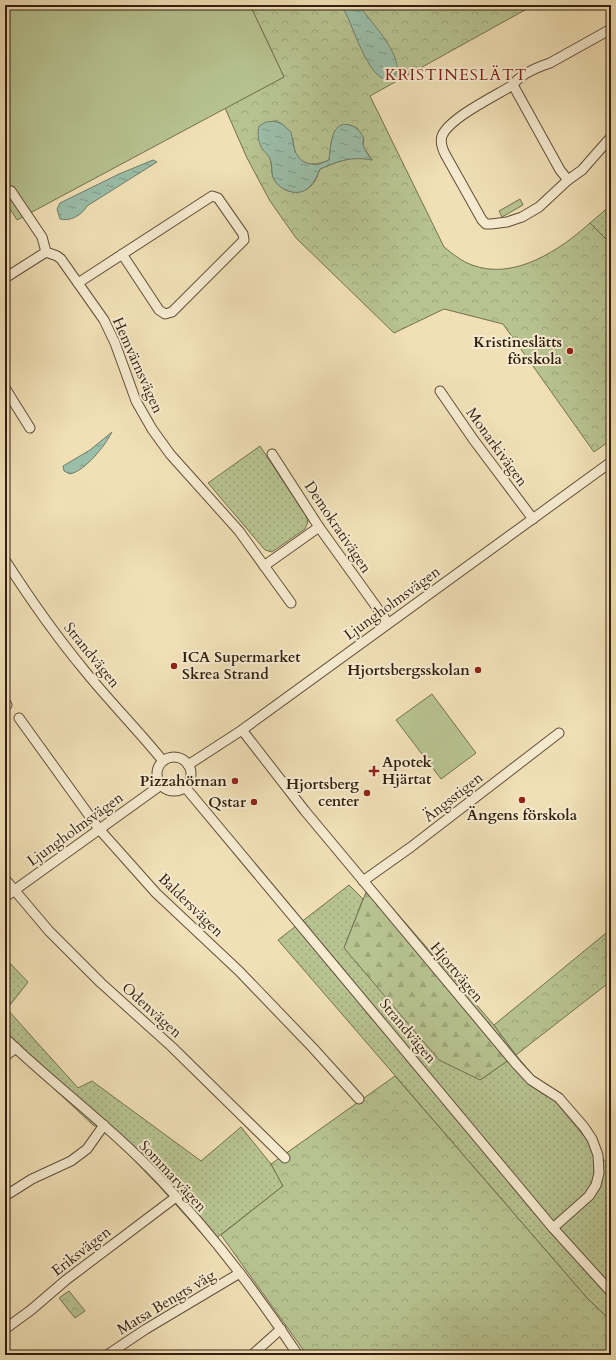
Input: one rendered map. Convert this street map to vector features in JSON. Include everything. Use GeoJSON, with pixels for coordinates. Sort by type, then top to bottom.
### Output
{"type":"FeatureCollection","features":[{"type":"Feature","properties":{"kind":"street"},"geometry":{"type":"LineString","coordinates":[[611,29],[516,80],[512,85],[457,119],[444,133],[441,140],[442,148],[445,154],[482,220],[486,224],[494,224],[507,222],[522,217],[545,202],[568,180],[582,170],[611,137]]}},
{"type":"Feature","properties":{"kind":"street"},"geometry":{"type":"LineString","coordinates":[[512,85],[560,170],[568,180]]}},
{"type":"Feature","properties":{"kind":"street"},"geometry":{"type":"LineString","coordinates":[[5,278],[46,252],[42,237],[11,191]]}},
{"type":"Feature","properties":{"kind":"street"},"geometry":{"type":"LineString","coordinates":[[78,283],[122,254],[212,196],[218,198],[243,234],[244,240],[172,312],[165,314],[159,310],[122,254]]}},
{"type":"Feature","properties":{"kind":"street","name":"Hemvärnsvägen"},"geometry":{"type":"LineString","coordinates":[[46,252],[58,256],[61,259],[104,320],[136,401],[152,429],[170,454],[239,531],[291,603]]}},
{"type":"Feature","properties":{"kind":"street"},"geometry":{"type":"LineString","coordinates":[[5,388],[30,428]]}},
{"type":"Feature","properties":{"kind":"street","name":"Monarkivägen"},"geometry":{"type":"LineString","coordinates":[[440,391],[473,439],[533,519]]}},
{"type":"Feature","properties":{"kind":"street","name":"Demokrativägen"},"geometry":{"type":"LineString","coordinates":[[272,454],[319,527],[388,623]]}},
{"type":"Feature","properties":{"kind":"street","name":"Ljungholmsvägen"},"geometry":{"type":"LineString","coordinates":[[188,765],[242,730],[611,462]]}},
{"type":"Feature","properties":{"kind":"street"},"geometry":{"type":"LineString","coordinates":[[264,566],[319,527]]}},
{"type":"Feature","properties":{"kind":"street","name":"Strandvägen"},"geometry":{"type":"LineString","coordinates":[[5,560],[67,649],[163,761]]}},
{"type":"Feature","properties":{"kind":"street","name":"Baldersvägen"},"geometry":{"type":"LineString","coordinates":[[19,718],[99,829],[156,893],[239,971],[313,1048],[359,1099]]}},
{"type":"Feature","properties":{"kind":"street","name":"Hjortvägen"},"geometry":{"type":"LineString","coordinates":[[242,730],[305,811],[517,1065],[531,1080],[558,1098],[584,1127],[592,1139],[598,1155],[599,1173],[596,1185],[589,1196],[553,1228]]}},
{"type":"Feature","properties":{"kind":"street","name":"Ängsstigen"},"geometry":{"type":"LineString","coordinates":[[364,881],[559,733]]}},
{"type":"Feature","properties":{"kind":"street"},"geometry":{"type":"LineString","coordinates":[[177,758],[188,765],[191,774],[185,787],[177,791],[173,791],[168,790],[159,782],[157,773],[158,768],[163,761],[177,758]]}},
{"type":"Feature","properties":{"kind":"street","name":"Ljungholmsvägen"},"geometry":{"type":"LineString","coordinates":[[5,896],[161,785]]}},
{"type":"Feature","properties":{"kind":"street","name":"Strandvägen"},"geometry":{"type":"LineString","coordinates":[[185,787],[553,1228],[611,1292]]}},
{"type":"Feature","properties":{"kind":"street","name":"Odenvägen"},"geometry":{"type":"LineString","coordinates":[[5,879],[50,931],[101,983],[172,1047],[286,1158]]}},
{"type":"Feature","properties":{"kind":"street","name":"Sommarvägen"},"geometry":{"type":"LineString","coordinates":[[5,1038],[104,1125],[143,1162],[176,1197],[240,1273],[298,1355]]}},
{"type":"Feature","properties":{"kind":"street"},"geometry":{"type":"LineString","coordinates":[[5,1056],[16,1048]]}},
{"type":"Feature","properties":{"kind":"street"},"geometry":{"type":"LineString","coordinates":[[5,1196],[32,1179],[71,1161],[87,1149],[104,1125]]}},
{"type":"Feature","properties":{"kind":"street","name":"Eriksvägen"},"geometry":{"type":"LineString","coordinates":[[5,1329],[31,1310],[66,1280],[176,1197]]}},
{"type":"Feature","properties":{"kind":"street","name":"Matsa Bengts väg"},"geometry":{"type":"LineString","coordinates":[[107,1355],[146,1329],[240,1273]]}},
{"type":"Feature","properties":{"kind":"street"},"geometry":{"type":"LineString","coordinates":[[252,1355],[281,1329]]}},
{"type":"Feature","properties":{"kind":"green space"},"geometry":{"type":"Polygon","coordinates":[[[5,5],[250,5],[284,77],[17,220],[5,201],[5,5]]]}},
{"type":"Feature","properties":{"kind":"green space"},"geometry":{"type":"Polygon","coordinates":[[[250,5],[534,5],[370,96],[444,247],[461,259],[472,265],[488,269],[504,269],[520,266],[551,252],[590,223],[611,244],[611,440],[594,452],[503,324],[444,309],[394,333],[296,238],[270,201],[247,158],[225,108],[284,77],[250,5]],[[343,125],[333,135],[329,160],[321,163],[309,164],[299,159],[296,154],[293,139],[270,158],[274,179],[288,191],[300,192],[311,186],[316,180],[320,169],[354,158],[372,160],[363,146],[364,139],[357,128],[349,125],[343,125]]]}},
{"type":"Feature","properties":{"kind":"green space"},"geometry":{"type":"Polygon","coordinates":[[[520,199],[523,205],[502,217],[499,211],[520,199]]]}},
{"type":"Feature","properties":{"kind":"green space"},"geometry":{"type":"Polygon","coordinates":[[[611,205],[611,244],[590,223],[611,205]]]}},
{"type":"Feature","properties":{"kind":"green space"},"geometry":{"type":"Polygon","coordinates":[[[260,446],[306,516],[308,522],[305,529],[272,552],[265,550],[208,483],[260,446]]]}},
{"type":"Feature","properties":{"kind":"green space"},"geometry":{"type":"Polygon","coordinates":[[[432,694],[476,753],[441,779],[396,720],[432,694]]]}},
{"type":"Feature","properties":{"kind":"green space"},"geometry":{"type":"Polygon","coordinates":[[[370,882],[494,1025],[516,1055],[480,1080],[439,1060],[344,948],[370,882]]]}},
{"type":"Feature","properties":{"kind":"green space"},"geometry":{"type":"Polygon","coordinates":[[[349,885],[363,899],[344,948],[480,1080],[516,1055],[611,1168],[611,1321],[587,1298],[278,940],[349,885]]]}},
{"type":"Feature","properties":{"kind":"green space"},"geometry":{"type":"Polygon","coordinates":[[[611,929],[611,981],[516,1055],[494,1025],[611,929]]]}},
{"type":"Feature","properties":{"kind":"green space"},"geometry":{"type":"Polygon","coordinates":[[[5,958],[28,982],[7,1009],[78,1088],[92,1081],[201,1161],[241,1127],[271,1164],[283,1186],[210,1243],[160,1187],[105,1130],[93,1125],[5,1043],[5,958]]]}},
{"type":"Feature","properties":{"kind":"green space"},"geometry":{"type":"Polygon","coordinates":[[[395,1076],[587,1298],[611,1321],[611,1355],[307,1355],[221,1235],[283,1186],[271,1164],[395,1076]]]}},
{"type":"Feature","properties":{"kind":"green space"},"geometry":{"type":"Polygon","coordinates":[[[69,1291],[85,1311],[75,1318],[59,1298],[69,1291]]]}},
{"type":"Feature","properties":{"kind":"water"},"geometry":{"type":"Polygon","coordinates":[[[341,5],[359,5],[387,42],[397,63],[396,73],[391,80],[382,78],[375,72],[368,62],[341,5]]]}},
{"type":"Feature","properties":{"kind":"water"},"geometry":{"type":"Polygon","coordinates":[[[277,121],[291,132],[295,152],[301,160],[306,163],[318,165],[329,160],[331,142],[335,130],[343,125],[350,125],[360,132],[363,137],[364,148],[372,160],[352,159],[333,164],[320,169],[311,185],[303,191],[293,192],[286,190],[278,185],[274,179],[272,175],[271,161],[269,156],[261,147],[258,138],[259,126],[266,122],[277,121]]]}},
{"type":"Feature","properties":{"kind":"water"},"geometry":{"type":"Polygon","coordinates":[[[153,160],[157,162],[87,206],[79,215],[68,220],[60,219],[57,209],[60,203],[119,174],[153,160]]]}},
{"type":"Feature","properties":{"kind":"water"},"geometry":{"type":"Polygon","coordinates":[[[112,432],[100,451],[82,468],[70,474],[64,471],[63,466],[90,450],[112,432]]]}},
{"type":"Feature","properties":{"kind":"place","name":"Kristineslätts förskola"},"geometry":{"type":"Point","coordinates":[570,351]}},
{"type":"Feature","properties":{"kind":"place","name":"ICA Supermarket Skrea Strand"},"geometry":{"type":"Point","coordinates":[174,666]}},
{"type":"Feature","properties":{"kind":"place","name":"Hjortsbergsskolan"},"geometry":{"type":"Point","coordinates":[478,670]}},
{"type":"Feature","properties":{"kind":"place","name":"Apotek Hjärtat"},"geometry":{"type":"Point","coordinates":[374,771]}},
{"type":"Feature","properties":{"kind":"place","name":"Pizzahörnan"},"geometry":{"type":"Point","coordinates":[235,781]}},
{"type":"Feature","properties":{"kind":"place","name":"Hjortsberg center"},"geometry":{"type":"Point","coordinates":[367,793]}},
{"type":"Feature","properties":{"kind":"place","name":"Ängens förskola"},"geometry":{"type":"Point","coordinates":[522,800]}},
{"type":"Feature","properties":{"kind":"place","name":"Qstar"},"geometry":{"type":"Point","coordinates":[254,802]}},
{"type":"Feature","properties":{"kind":"district","name":"KRISTINESLÄTT"},"geometry":{"type":"Point","coordinates":[456,75]}}]}
